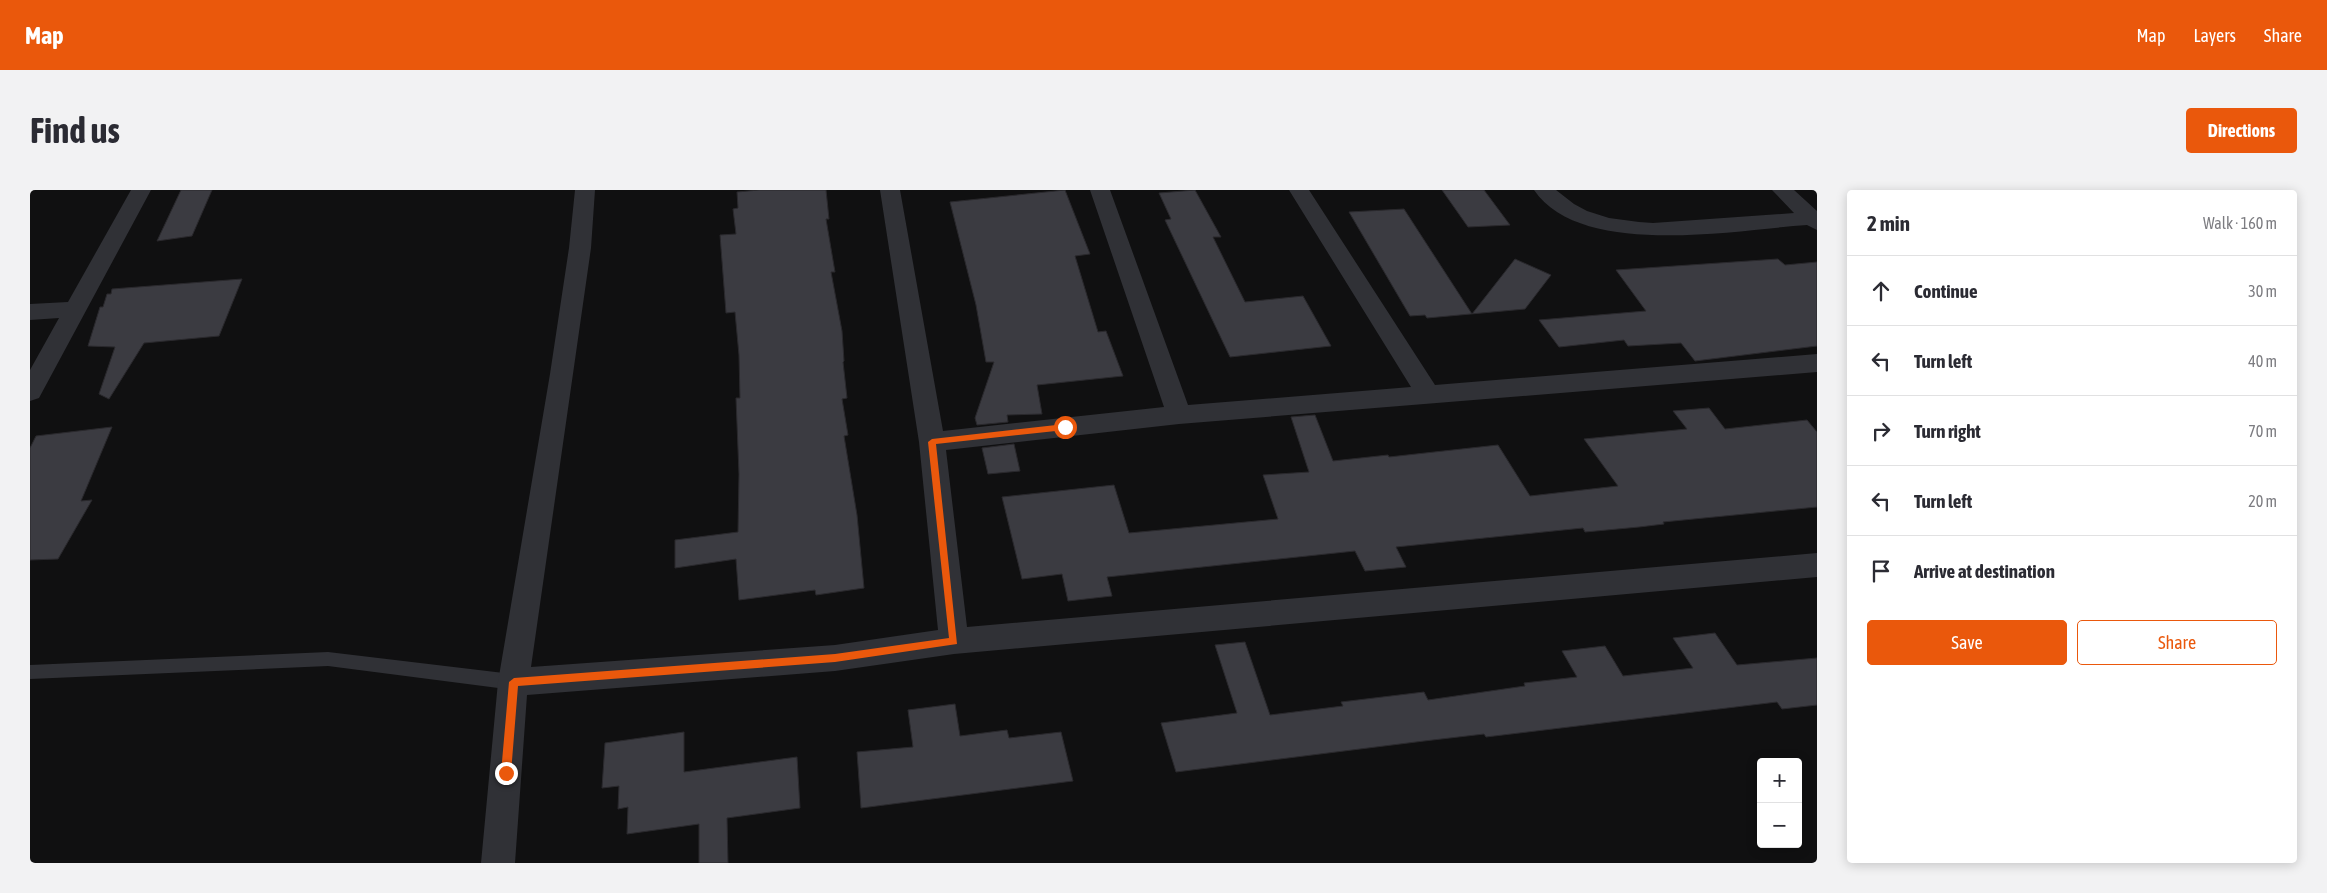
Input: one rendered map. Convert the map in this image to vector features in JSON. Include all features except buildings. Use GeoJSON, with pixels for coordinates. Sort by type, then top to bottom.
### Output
{"type":"FeatureCollection","features":[{"type":"Feature","properties":{"kind":"street"},"geometry":{"type":"LineString","coordinates":[[30,392],[141,190]]}},
{"type":"Feature","properties":{"kind":"street"},"geometry":{"type":"LineString","coordinates":[[498,863],[514,682],[562,374],[580,248],[585,190]]}},
{"type":"Feature","properties":{"kind":"street"},"geometry":{"type":"LineString","coordinates":[[890,190],[932,442],[954,641]]}},
{"type":"Feature","properties":{"kind":"street"},"geometry":{"type":"LineString","coordinates":[[1100,190],[1179,415]]}},
{"type":"Feature","properties":{"kind":"street"},"geometry":{"type":"LineString","coordinates":[[1299,190],[1428,394]]}},
{"type":"Feature","properties":{"kind":"street"},"geometry":{"type":"LineString","coordinates":[[1544,190],[1551,198],[1579,215],[1604,223],[1635,229],[1653,230],[1814,220]]}},
{"type":"Feature","properties":{"kind":"street"},"geometry":{"type":"LineString","coordinates":[[1782,190],[1814,220]]}},
{"type":"Feature","properties":{"kind":"street"},"geometry":{"type":"LineString","coordinates":[[30,312],[75,309]]}},
{"type":"Feature","properties":{"kind":"street"},"geometry":{"type":"LineString","coordinates":[[932,442],[1179,415],[1817,363]]}},
{"type":"Feature","properties":{"kind":"street"},"geometry":{"type":"LineString","coordinates":[[514,682],[835,658],[954,641],[1817,565]]}},
{"type":"Feature","properties":{"kind":"lane"},"geometry":{"type":"LineString","coordinates":[[30,672],[328,659],[514,682]]}},
{"type":"Feature","properties":{"kind":"route"},"geometry":{"type":"LineString","coordinates":[[506,773],[514,682],[835,658],[954,641],[932,442],[1065,427]]}}]}
